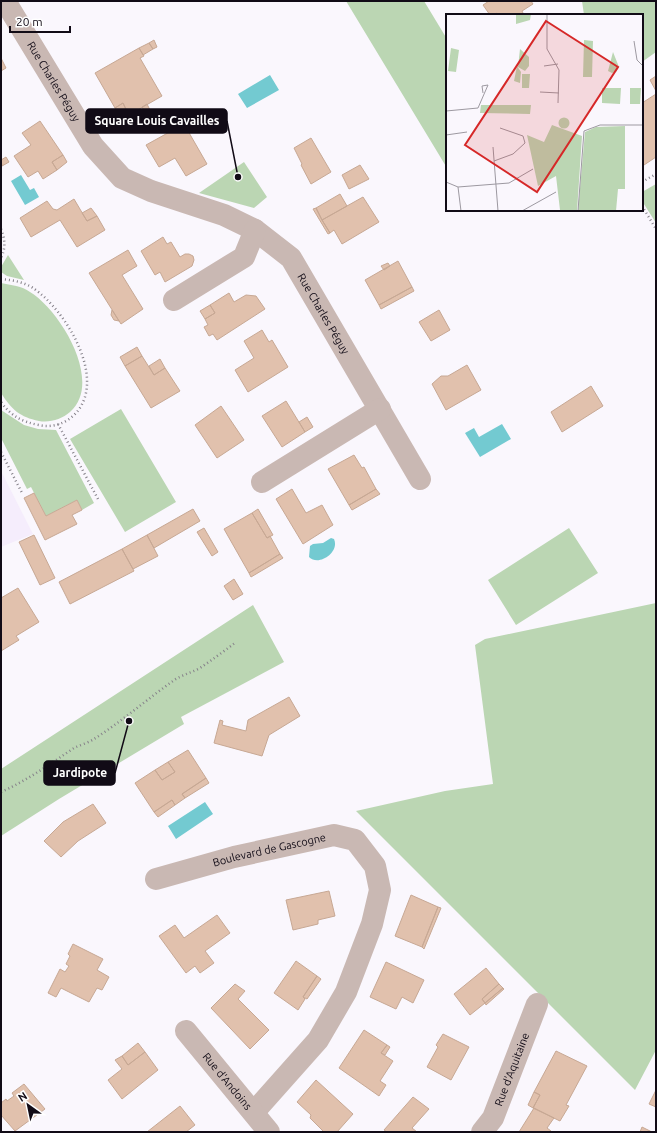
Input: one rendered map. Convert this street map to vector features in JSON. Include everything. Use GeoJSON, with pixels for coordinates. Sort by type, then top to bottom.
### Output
{"type":"FeatureCollection","features":[{"type":"Feature","properties":{"kind":"street","name":"Rue Charles Péguy"},"geometry":{"type":"LineString","coordinates":[[5,1],[93,146],[122,178],[152,191],[224,215],[255,230],[291,258],[420,479]]}},
{"type":"Feature","properties":{"kind":"street"},"geometry":{"type":"LineString","coordinates":[[174,300],[244,257],[255,230]]}},
{"type":"Feature","properties":{"kind":"street"},"geometry":{"type":"LineString","coordinates":[[262,482],[380,409]]}},
{"type":"Feature","properties":{"kind":"street","name":"Boulevard de Gascogne"},"geometry":{"type":"LineString","coordinates":[[156,879],[234,857],[334,835],[355,840],[375,866],[380,890],[372,924],[346,992],[318,1040],[254,1112]]}},
{"type":"Feature","properties":{"kind":"street","name":"Rue d'Aquitaine"},"geometry":{"type":"LineString","coordinates":[[482,1132],[493,1118],[537,1004]]}},
{"type":"Feature","properties":{"kind":"street","name":"Rue d'Andoins"},"geometry":{"type":"LineString","coordinates":[[186,1031],[269,1132]]}},
{"type":"Feature","properties":{"kind":"path"},"geometry":{"type":"LineString","coordinates":[[643,181],[656,174]]}},
{"type":"Feature","properties":{"kind":"path"},"geometry":{"type":"LineString","coordinates":[[643,208],[656,229]]}},
{"type":"Feature","properties":{"kind":"path"},"geometry":{"type":"LineString","coordinates":[[1,229],[6,243],[1,258]]}},
{"type":"Feature","properties":{"kind":"path"},"geometry":{"type":"LineString","coordinates":[[1,278],[16,281],[32,287],[46,298],[58,311],[77,342],[87,374],[87,387],[84,400],[78,411],[67,421],[54,426],[41,426],[19,419],[12,415],[1,402]]}},
{"type":"Feature","properties":{"kind":"path"},"geometry":{"type":"LineString","coordinates":[[58,424],[98,501]]}},
{"type":"Feature","properties":{"kind":"path"},"geometry":{"type":"LineString","coordinates":[[1,452],[22,493]]}},
{"type":"Feature","properties":{"kind":"path"},"geometry":{"type":"LineString","coordinates":[[1,792],[18,785],[75,748],[92,741],[175,680],[200,668],[235,643]]}},
{"type":"Feature","properties":{"kind":"shaded area"},"geometry":{"type":"Polygon","coordinates":[[[1,471],[33,534],[1,547],[1,471]]]}},
{"type":"Feature","properties":{"kind":"green space"},"geometry":{"type":"Polygon","coordinates":[[[346,1],[424,1],[446,37],[446,166],[346,1]]]}},
{"type":"Feature","properties":{"kind":"green space"},"geometry":{"type":"Polygon","coordinates":[[[582,1],[656,1],[656,52],[643,61],[643,14],[584,14],[582,1]]]}},
{"type":"Feature","properties":{"kind":"green space"},"geometry":{"type":"Polygon","coordinates":[[[244,162],[267,197],[254,208],[199,193],[244,162]]]}},
{"type":"Feature","properties":{"kind":"green space"},"geometry":{"type":"Polygon","coordinates":[[[656,184],[656,223],[643,203],[643,191],[656,184]]]}},
{"type":"Feature","properties":{"kind":"green space"},"geometry":{"type":"Polygon","coordinates":[[[8,255],[24,280],[7,276],[1,272],[1,267],[8,255]]]}},
{"type":"Feature","properties":{"kind":"green space"},"geometry":{"type":"Polygon","coordinates":[[[1,283],[24,288],[42,301],[54,314],[65,330],[74,348],[80,366],[82,383],[79,399],[70,412],[60,418],[52,421],[39,421],[22,415],[9,404],[1,393],[1,283]]]}},
{"type":"Feature","properties":{"kind":"green space"},"geometry":{"type":"Polygon","coordinates":[[[121,409],[176,502],[125,532],[70,439],[121,409]]]}},
{"type":"Feature","properties":{"kind":"green space"},"geometry":{"type":"Polygon","coordinates":[[[1,410],[24,425],[38,429],[56,430],[94,503],[82,510],[77,500],[46,516],[31,487],[27,489],[1,438],[1,410]]]}},
{"type":"Feature","properties":{"kind":"green space"},"geometry":{"type":"Polygon","coordinates":[[[569,528],[598,573],[516,625],[488,580],[569,528]]]}},
{"type":"Feature","properties":{"kind":"green space"},"geometry":{"type":"Polygon","coordinates":[[[656,603],[656,1050],[635,1090],[356,811],[445,791],[493,784],[475,645],[485,639],[656,603]]]}},
{"type":"Feature","properties":{"kind":"green space"},"geometry":{"type":"Polygon","coordinates":[[[253,605],[284,662],[181,717],[184,724],[59,799],[1,836],[1,769],[253,605]]]}},
{"type":"Feature","properties":{"kind":"water"},"geometry":{"type":"Polygon","coordinates":[[[270,75],[279,90],[247,108],[238,94],[270,75]]]}},
{"type":"Feature","properties":{"kind":"water"},"geometry":{"type":"Polygon","coordinates":[[[21,175],[30,190],[34,188],[39,197],[25,205],[11,181],[21,175]]]}},
{"type":"Feature","properties":{"kind":"water"},"geometry":{"type":"Polygon","coordinates":[[[502,424],[511,439],[480,457],[465,433],[474,428],[479,437],[502,424]]]}},
{"type":"Feature","properties":{"kind":"water"},"geometry":{"type":"Polygon","coordinates":[[[331,538],[334,539],[335,544],[334,549],[328,557],[313,560],[309,557],[310,546],[313,544],[323,543],[331,538]]]}},
{"type":"Feature","properties":{"kind":"water"},"geometry":{"type":"Polygon","coordinates":[[[205,802],[213,814],[176,839],[168,826],[205,802]]]}},
{"type":"Feature","properties":{"kind":"building"},"geometry":{"type":"Polygon","coordinates":[[[489,1],[531,1],[533,4],[522,11],[524,14],[489,14],[483,5],[489,1]]]}},
{"type":"Feature","properties":{"kind":"building"},"geometry":{"type":"Polygon","coordinates":[[[154,40],[157,47],[153,49],[149,43],[154,40]]]}},
{"type":"Feature","properties":{"kind":"building"},"geometry":{"type":"Polygon","coordinates":[[[149,43],[153,49],[143,55],[139,48],[149,43]]]}},
{"type":"Feature","properties":{"kind":"building"},"geometry":{"type":"Polygon","coordinates":[[[139,48],[144,56],[140,58],[162,96],[129,115],[123,103],[115,108],[95,73],[139,48]]]}},
{"type":"Feature","properties":{"kind":"building"},"geometry":{"type":"Polygon","coordinates":[[[1,58],[6,68],[1,71],[1,58]]]}},
{"type":"Feature","properties":{"kind":"building"},"geometry":{"type":"Polygon","coordinates":[[[656,76],[656,91],[650,80],[656,76]]]}},
{"type":"Feature","properties":{"kind":"building"},"geometry":{"type":"Polygon","coordinates":[[[656,94],[656,157],[644,165],[643,164],[643,102],[656,94]]]}},
{"type":"Feature","properties":{"kind":"building"},"geometry":{"type":"Polygon","coordinates":[[[123,103],[127,112],[120,117],[115,108],[123,103]]]}},
{"type":"Feature","properties":{"kind":"building"},"geometry":{"type":"Polygon","coordinates":[[[147,104],[153,116],[149,119],[142,107],[147,104]]]}},
{"type":"Feature","properties":{"kind":"building"},"geometry":{"type":"Polygon","coordinates":[[[40,121],[63,155],[52,162],[57,170],[43,179],[38,171],[28,177],[14,156],[31,145],[22,133],[40,121]]]}},
{"type":"Feature","properties":{"kind":"building"},"geometry":{"type":"Polygon","coordinates":[[[184,124],[207,164],[186,176],[175,158],[159,167],[146,145],[184,124]]]}},
{"type":"Feature","properties":{"kind":"building"},"geometry":{"type":"Polygon","coordinates":[[[311,138],[331,172],[311,184],[294,148],[311,138]]]}},
{"type":"Feature","properties":{"kind":"building"},"geometry":{"type":"Polygon","coordinates":[[[63,155],[67,162],[57,170],[52,162],[63,155]]]}},
{"type":"Feature","properties":{"kind":"building"},"geometry":{"type":"Polygon","coordinates":[[[6,157],[9,162],[2,166],[1,160],[6,157]]]}},
{"type":"Feature","properties":{"kind":"building"},"geometry":{"type":"Polygon","coordinates":[[[360,165],[369,179],[349,189],[342,175],[360,165]]]}},
{"type":"Feature","properties":{"kind":"building"},"geometry":{"type":"Polygon","coordinates":[[[340,194],[347,206],[322,220],[316,208],[340,194]]]}},
{"type":"Feature","properties":{"kind":"building"},"geometry":{"type":"Polygon","coordinates":[[[363,197],[379,222],[342,244],[334,230],[330,233],[322,220],[363,197]]]}},
{"type":"Feature","properties":{"kind":"building"},"geometry":{"type":"Polygon","coordinates":[[[74,199],[87,221],[97,216],[105,230],[77,247],[60,220],[31,237],[20,218],[47,201],[53,209],[57,210],[74,199]]]}},
{"type":"Feature","properties":{"kind":"building"},"geometry":{"type":"Polygon","coordinates":[[[91,208],[97,216],[87,221],[82,213],[91,208]]]}},
{"type":"Feature","properties":{"kind":"building"},"geometry":{"type":"Polygon","coordinates":[[[316,208],[330,233],[328,234],[313,209],[316,208]]]}},
{"type":"Feature","properties":{"kind":"building"},"geometry":{"type":"Polygon","coordinates":[[[163,237],[167,244],[171,242],[180,257],[185,254],[189,254],[193,256],[194,260],[192,266],[165,282],[160,272],[155,275],[141,251],[163,237]]]}},
{"type":"Feature","properties":{"kind":"building"},"geometry":{"type":"Polygon","coordinates":[[[128,250],[137,266],[122,275],[143,309],[121,324],[89,273],[128,250]]]}},
{"type":"Feature","properties":{"kind":"building"},"geometry":{"type":"Polygon","coordinates":[[[398,261],[412,287],[379,305],[365,280],[398,261]]]}},
{"type":"Feature","properties":{"kind":"building"},"geometry":{"type":"Polygon","coordinates":[[[388,263],[390,266],[384,270],[381,266],[388,263]]]}},
{"type":"Feature","properties":{"kind":"building"},"geometry":{"type":"Polygon","coordinates":[[[412,287],[414,291],[381,309],[379,305],[412,287]]]}},
{"type":"Feature","properties":{"kind":"building"},"geometry":{"type":"Polygon","coordinates":[[[229,293],[234,302],[246,295],[256,296],[265,309],[217,340],[213,334],[209,336],[204,327],[208,325],[205,319],[215,313],[210,305],[229,293]]]}},
{"type":"Feature","properties":{"kind":"building"},"geometry":{"type":"Polygon","coordinates":[[[210,305],[215,313],[205,319],[200,311],[210,305]]]}},
{"type":"Feature","properties":{"kind":"building"},"geometry":{"type":"Polygon","coordinates":[[[112,310],[119,321],[114,320],[111,315],[112,310]]]}},
{"type":"Feature","properties":{"kind":"building"},"geometry":{"type":"Polygon","coordinates":[[[439,310],[450,330],[431,341],[419,322],[439,310]]]}},
{"type":"Feature","properties":{"kind":"building"},"geometry":{"type":"Polygon","coordinates":[[[262,330],[269,342],[272,340],[288,367],[248,392],[235,370],[254,358],[244,341],[262,330]]]}},
{"type":"Feature","properties":{"kind":"building"},"geometry":{"type":"Polygon","coordinates":[[[137,347],[142,356],[125,366],[120,357],[137,347]]]}},
{"type":"Feature","properties":{"kind":"building"},"geometry":{"type":"Polygon","coordinates":[[[142,356],[154,375],[165,368],[180,391],[151,408],[125,366],[142,356]]]}},
{"type":"Feature","properties":{"kind":"building"},"geometry":{"type":"Polygon","coordinates":[[[160,359],[165,368],[154,375],[149,366],[160,359]]]}},
{"type":"Feature","properties":{"kind":"building"},"geometry":{"type":"Polygon","coordinates":[[[467,365],[481,390],[446,410],[432,384],[441,376],[448,376],[467,365]]]}},
{"type":"Feature","properties":{"kind":"building"},"geometry":{"type":"Polygon","coordinates":[[[591,386],[603,406],[562,432],[551,412],[591,386]]]}},
{"type":"Feature","properties":{"kind":"building"},"geometry":{"type":"Polygon","coordinates":[[[286,401],[305,432],[282,447],[262,416],[286,401]]]}},
{"type":"Feature","properties":{"kind":"building"},"geometry":{"type":"Polygon","coordinates":[[[221,406],[244,440],[217,458],[195,425],[221,406]]]}},
{"type":"Feature","properties":{"kind":"building"},"geometry":{"type":"Polygon","coordinates":[[[307,417],[313,427],[305,432],[299,422],[307,417]]]}},
{"type":"Feature","properties":{"kind":"building"},"geometry":{"type":"Polygon","coordinates":[[[354,455],[362,468],[364,467],[376,489],[349,505],[328,469],[354,455]]]}},
{"type":"Feature","properties":{"kind":"building"},"geometry":{"type":"Polygon","coordinates":[[[292,489],[306,513],[322,505],[333,525],[303,544],[276,499],[292,489]]]}},
{"type":"Feature","properties":{"kind":"building"},"geometry":{"type":"Polygon","coordinates":[[[376,489],[380,494],[352,510],[349,505],[376,489]]]}},
{"type":"Feature","properties":{"kind":"building"},"geometry":{"type":"Polygon","coordinates":[[[34,493],[46,516],[77,500],[82,510],[72,515],[77,524],[45,540],[24,498],[34,493]]]}},
{"type":"Feature","properties":{"kind":"building"},"geometry":{"type":"Polygon","coordinates":[[[193,509],[200,521],[154,548],[147,535],[193,509]]]}},
{"type":"Feature","properties":{"kind":"building"},"geometry":{"type":"Polygon","coordinates":[[[258,509],[273,535],[267,538],[252,513],[258,509]]]}},
{"type":"Feature","properties":{"kind":"building"},"geometry":{"type":"Polygon","coordinates":[[[252,513],[267,538],[270,536],[280,554],[249,573],[224,529],[252,513]]]}},
{"type":"Feature","properties":{"kind":"building"},"geometry":{"type":"Polygon","coordinates":[[[204,528],[218,552],[212,556],[197,532],[204,528]]]}},
{"type":"Feature","properties":{"kind":"building"},"geometry":{"type":"Polygon","coordinates":[[[34,535],[55,578],[40,585],[19,542],[34,535]]]}},
{"type":"Feature","properties":{"kind":"building"},"geometry":{"type":"Polygon","coordinates":[[[147,535],[158,556],[133,569],[122,549],[147,535]]]}},
{"type":"Feature","properties":{"kind":"building"},"geometry":{"type":"Polygon","coordinates":[[[122,549],[134,571],[70,604],[59,582],[122,549]]]}},
{"type":"Feature","properties":{"kind":"building"},"geometry":{"type":"Polygon","coordinates":[[[280,554],[283,558],[251,577],[249,573],[280,554]]]}},
{"type":"Feature","properties":{"kind":"building"},"geometry":{"type":"Polygon","coordinates":[[[234,579],[243,594],[233,600],[224,586],[234,579]]]}},
{"type":"Feature","properties":{"kind":"building"},"geometry":{"type":"Polygon","coordinates":[[[18,588],[39,622],[16,636],[19,640],[1,651],[1,598],[18,588]]]}},
{"type":"Feature","properties":{"kind":"building"},"geometry":{"type":"Polygon","coordinates":[[[289,697],[300,716],[269,735],[262,756],[214,743],[220,720],[223,721],[222,725],[246,731],[248,720],[289,697]]]}},
{"type":"Feature","properties":{"kind":"building"},"geometry":{"type":"Polygon","coordinates":[[[188,750],[206,778],[182,794],[185,798],[175,805],[172,800],[154,812],[135,783],[155,770],[162,780],[175,772],[168,762],[188,750]]]}},
{"type":"Feature","properties":{"kind":"building"},"geometry":{"type":"Polygon","coordinates":[[[168,762],[175,772],[162,780],[155,770],[168,762]]]}},
{"type":"Feature","properties":{"kind":"building"},"geometry":{"type":"Polygon","coordinates":[[[206,778],[209,783],[185,798],[182,794],[206,778]]]}},
{"type":"Feature","properties":{"kind":"building"},"geometry":{"type":"Polygon","coordinates":[[[172,800],[175,805],[158,817],[154,812],[172,800]]]}},
{"type":"Feature","properties":{"kind":"building"},"geometry":{"type":"Polygon","coordinates":[[[93,804],[106,823],[78,841],[61,857],[44,841],[63,822],[93,804]]]}},
{"type":"Feature","properties":{"kind":"building"},"geometry":{"type":"Polygon","coordinates":[[[329,891],[335,916],[318,920],[318,924],[293,930],[286,900],[329,891]]]}},
{"type":"Feature","properties":{"kind":"building"},"geometry":{"type":"Polygon","coordinates":[[[411,895],[438,907],[422,947],[395,936],[411,895]]]}},
{"type":"Feature","properties":{"kind":"building"},"geometry":{"type":"Polygon","coordinates":[[[438,907],[441,908],[424,949],[422,947],[438,907]]]}},
{"type":"Feature","properties":{"kind":"building"},"geometry":{"type":"Polygon","coordinates":[[[217,915],[230,933],[205,951],[214,963],[200,973],[195,966],[186,973],[159,936],[175,925],[184,938],[217,915]]]}},
{"type":"Feature","properties":{"kind":"building"},"geometry":{"type":"Polygon","coordinates":[[[73,944],[103,959],[97,970],[109,977],[102,990],[97,988],[89,1002],[61,988],[56,997],[48,993],[60,969],[65,972],[69,966],[66,964],[70,956],[68,954],[73,944]]]}},
{"type":"Feature","properties":{"kind":"building"},"geometry":{"type":"Polygon","coordinates":[[[296,961],[317,976],[303,997],[305,999],[298,1010],[274,993],[296,961]]]}},
{"type":"Feature","properties":{"kind":"building"},"geometry":{"type":"Polygon","coordinates":[[[386,962],[424,980],[413,1003],[402,997],[396,1009],[370,997],[386,962]]]}},
{"type":"Feature","properties":{"kind":"building"},"geometry":{"type":"Polygon","coordinates":[[[486,968],[499,984],[482,999],[485,1003],[470,1015],[454,994],[486,968]]]}},
{"type":"Feature","properties":{"kind":"building"},"geometry":{"type":"Polygon","coordinates":[[[317,976],[321,979],[307,999],[303,997],[317,976]]]}},
{"type":"Feature","properties":{"kind":"building"},"geometry":{"type":"Polygon","coordinates":[[[235,984],[245,991],[238,999],[269,1030],[250,1049],[211,1008],[235,984]]]}},
{"type":"Feature","properties":{"kind":"building"},"geometry":{"type":"Polygon","coordinates":[[[499,984],[503,988],[485,1003],[482,999],[499,984]]]}},
{"type":"Feature","properties":{"kind":"building"},"geometry":{"type":"Polygon","coordinates":[[[503,988],[504,989],[486,1005],[485,1003],[503,988]]]}},
{"type":"Feature","properties":{"kind":"building"},"geometry":{"type":"Polygon","coordinates":[[[364,1030],[387,1045],[381,1053],[393,1061],[380,1081],[386,1085],[379,1096],[339,1068],[364,1030]]]}},
{"type":"Feature","properties":{"kind":"building"},"geometry":{"type":"Polygon","coordinates":[[[443,1034],[469,1047],[451,1080],[427,1067],[438,1047],[436,1045],[443,1034]]]}},
{"type":"Feature","properties":{"kind":"building"},"geometry":{"type":"Polygon","coordinates":[[[138,1043],[145,1052],[128,1065],[122,1056],[138,1043]]]}},
{"type":"Feature","properties":{"kind":"building"},"geometry":{"type":"Polygon","coordinates":[[[387,1045],[390,1047],[385,1055],[381,1053],[387,1045]]]}},
{"type":"Feature","properties":{"kind":"building"},"geometry":{"type":"Polygon","coordinates":[[[556,1051],[587,1066],[566,1105],[569,1106],[560,1121],[533,1108],[540,1095],[534,1092],[556,1051]]]}},
{"type":"Feature","properties":{"kind":"building"},"geometry":{"type":"Polygon","coordinates":[[[145,1052],[158,1070],[122,1099],[108,1080],[122,1069],[115,1060],[122,1056],[128,1065],[145,1052]]]}},
{"type":"Feature","properties":{"kind":"building"},"geometry":{"type":"Polygon","coordinates":[[[316,1080],[353,1114],[337,1132],[324,1132],[310,1118],[311,1115],[297,1102],[316,1080]]]}},
{"type":"Feature","properties":{"kind":"building"},"geometry":{"type":"Polygon","coordinates":[[[24,1084],[45,1109],[15,1131],[1,1115],[1,1103],[14,1096],[12,1093],[24,1084]]]}},
{"type":"Feature","properties":{"kind":"building"},"geometry":{"type":"Polygon","coordinates":[[[656,1090],[656,1107],[649,1104],[656,1090]]]}},
{"type":"Feature","properties":{"kind":"building"},"geometry":{"type":"Polygon","coordinates":[[[534,1092],[540,1095],[533,1108],[528,1105],[534,1092]]]}},
{"type":"Feature","properties":{"kind":"building"},"geometry":{"type":"Polygon","coordinates":[[[413,1097],[429,1109],[412,1128],[417,1132],[387,1132],[384,1130],[413,1097]]]}},
{"type":"Feature","properties":{"kind":"building"},"geometry":{"type":"Polygon","coordinates":[[[180,1106],[195,1125],[186,1132],[147,1132],[180,1106]]]}},
{"type":"Feature","properties":{"kind":"building"},"geometry":{"type":"Polygon","coordinates":[[[534,1108],[554,1118],[547,1128],[551,1131],[550,1132],[519,1132],[534,1108]]]}},
{"type":"Feature","properties":{"kind":"building"},"geometry":{"type":"Polygon","coordinates":[[[642,1127],[652,1132],[640,1132],[642,1127]]]}},
{"type":"Feature","properties":{"kind":"place","name":"Square Louis Cavailles"},"geometry":{"type":"Point","coordinates":[238,177]}},
{"type":"Feature","properties":{"kind":"place","name":"Jardipote"},"geometry":{"type":"Point","coordinates":[129,721]}}]}
